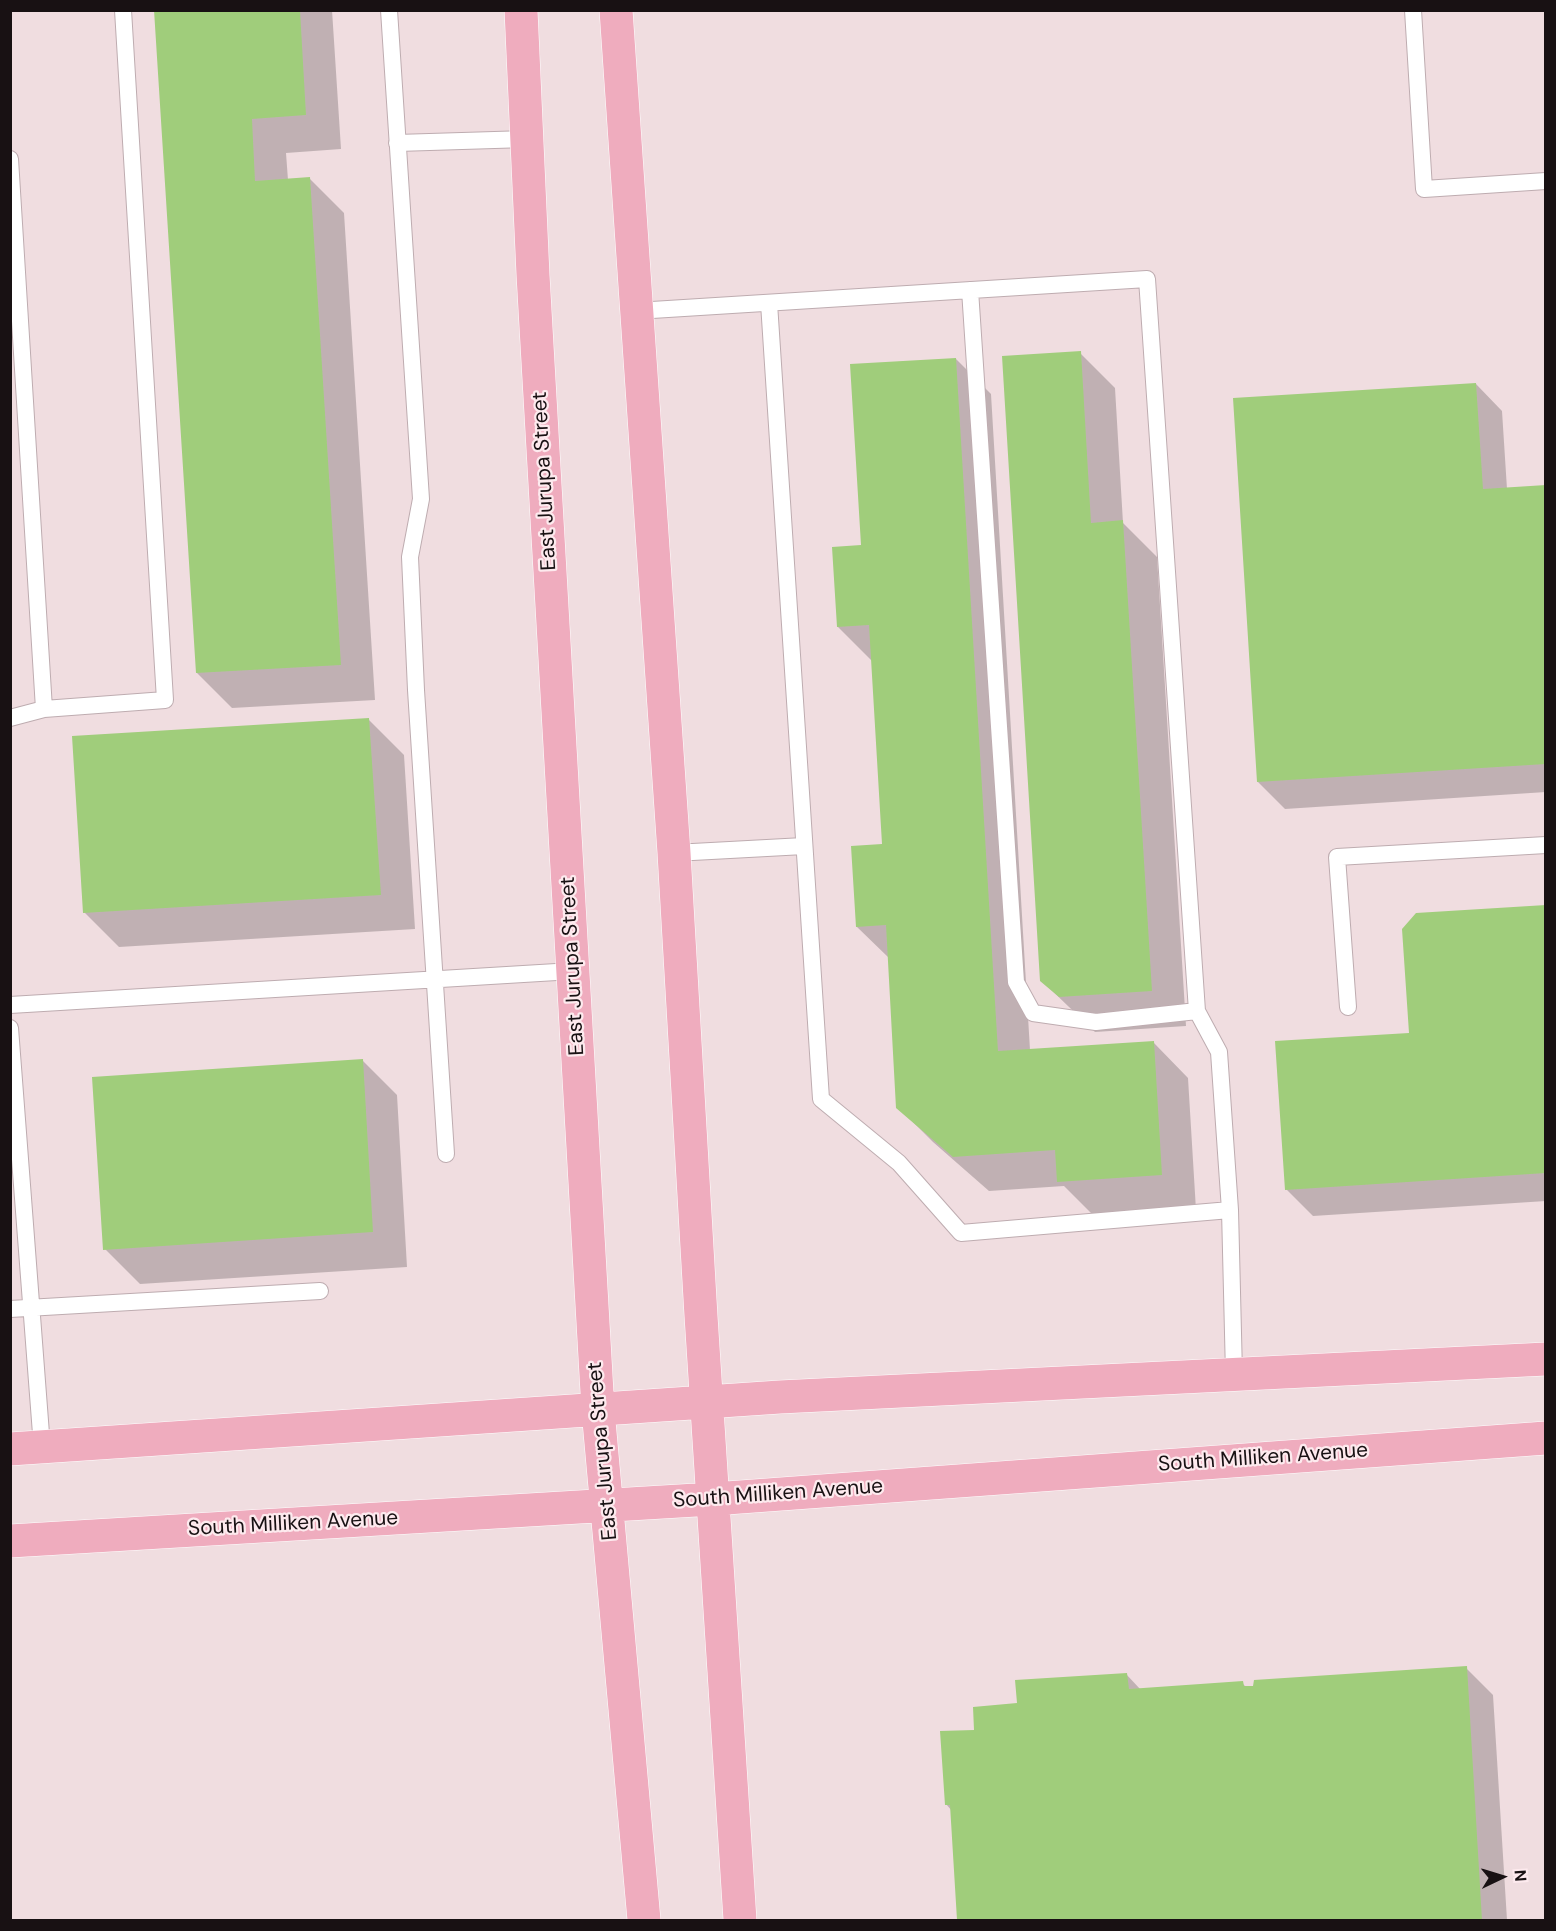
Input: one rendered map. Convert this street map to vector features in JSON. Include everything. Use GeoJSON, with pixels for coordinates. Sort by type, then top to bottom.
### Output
{"type":"FeatureCollection","features":[{"type":"Feature","properties":{"kind":"main road","name":"East Jurupa Street"},"geometry":{"type":"LineString","coordinates":[[521,10],[534,287],[598,1410],[644,1920]]}},
{"type":"Feature","properties":{"kind":"main road"},"geometry":{"type":"LineString","coordinates":[[616,10],[674,853],[701,1316],[741,1920]]}},
{"type":"Feature","properties":{"kind":"main road"},"geometry":{"type":"LineString","coordinates":[[26,1448],[708,1402],[1545,1359]]}},
{"type":"Feature","properties":{"kind":"main road","name":"South Milliken Avenue"},"geometry":{"type":"LineString","coordinates":[[10,1541],[713,1499],[1545,1438]]}},
{"type":"Feature","properties":{"kind":"lane"},"geometry":{"type":"LineString","coordinates":[[10,718],[44,709],[165,700],[123,10]]}},
{"type":"Feature","properties":{"kind":"lane"},"geometry":{"type":"LineString","coordinates":[[389,10],[421,499],[410,557],[416,690],[446,1154]]}},
{"type":"Feature","properties":{"kind":"lane"},"geometry":{"type":"LineString","coordinates":[[1413,10],[1424,189],[1545,181]]}},
{"type":"Feature","properties":{"kind":"lane"},"geometry":{"type":"LineString","coordinates":[[397,143],[527,139]]}},
{"type":"Feature","properties":{"kind":"lane"},"geometry":{"type":"LineString","coordinates":[[10,159],[44,709]]}},
{"type":"Feature","properties":{"kind":"lane"},"geometry":{"type":"LineString","coordinates":[[636,311],[1147,279],[1197,1011],[1219,1052],[1230,1210],[1234,1374]]}},
{"type":"Feature","properties":{"kind":"lane"},"geometry":{"type":"LineString","coordinates":[[970,290],[1016,982],[1033,1013],[1096,1022],[1197,1011]]}},
{"type":"Feature","properties":{"kind":"lane"},"geometry":{"type":"LineString","coordinates":[[769,303],[820,1099],[899,1163],[961,1233],[1230,1210]]}},
{"type":"Feature","properties":{"kind":"lane"},"geometry":{"type":"LineString","coordinates":[[1348,1007],[1337,857],[1545,845]]}},
{"type":"Feature","properties":{"kind":"lane"},"geometry":{"type":"LineString","coordinates":[[674,853],[804,846]]}},
{"type":"Feature","properties":{"kind":"lane"},"geometry":{"type":"LineString","coordinates":[[10,1005],[573,971]]}},
{"type":"Feature","properties":{"kind":"lane"},"geometry":{"type":"LineString","coordinates":[[10,1028],[31,1308],[26,1448]]}},
{"type":"Feature","properties":{"kind":"lane"},"geometry":{"type":"LineString","coordinates":[[10,1309],[320,1290]]}},
{"type":"Feature","properties":{"kind":"building"},"geometry":{"type":"Polygon","coordinates":[[[154,10],[300,10],[306,115],[252,119],[255,181],[310,177],[341,665],[196,673],[154,10]]]}},
{"type":"Feature","properties":{"kind":"building"},"geometry":{"type":"Polygon","coordinates":[[[1081,351],[1091,523],[1123,520],[1152,991],[1059,997],[1040,981],[1002,356],[1081,351]]]}},
{"type":"Feature","properties":{"kind":"building"},"geometry":{"type":"Polygon","coordinates":[[[956,358],[998,1051],[1154,1041],[1162,1175],[1057,1182],[1055,1150],[953,1157],[896,1108],[886,925],[856,927],[851,846],[882,844],[869,625],[837,627],[832,547],[861,545],[850,364],[956,358]]]}},
{"type":"Feature","properties":{"kind":"building"},"geometry":{"type":"Polygon","coordinates":[[[1476,383],[1483,489],[1546,485],[1546,764],[1257,782],[1233,398],[1476,383]]]}},
{"type":"Feature","properties":{"kind":"building"},"geometry":{"type":"Polygon","coordinates":[[[369,718],[381,895],[83,913],[72,736],[369,718]]]}},
{"type":"Feature","properties":{"kind":"building"},"geometry":{"type":"Polygon","coordinates":[[[1546,905],[1546,1173],[1285,1190],[1275,1041],[1409,1033],[1402,929],[1416,913],[1546,905]]]}},
{"type":"Feature","properties":{"kind":"building"},"geometry":{"type":"Polygon","coordinates":[[[363,1059],[373,1232],[103,1250],[92,1077],[363,1059]]]}},
{"type":"Feature","properties":{"kind":"building"},"geometry":{"type":"Polygon","coordinates":[[[1467,1666],[1482,1920],[957,1920],[950,1805],[945,1805],[940,1731],[974,1730],[973,1707],[1017,1703],[1015,1680],[1127,1673],[1129,1689],[1243,1681],[1244,1686],[1253,1686],[1254,1680],[1467,1666]]]}}]}
